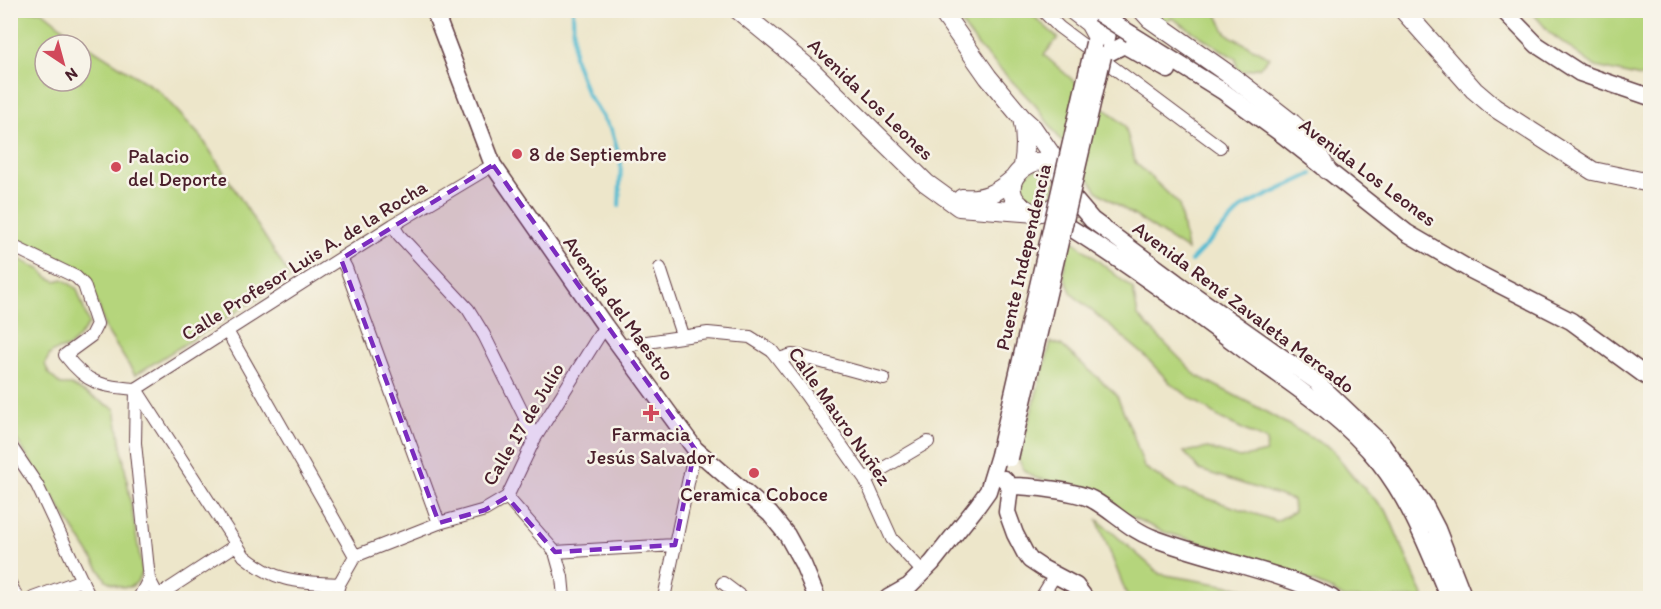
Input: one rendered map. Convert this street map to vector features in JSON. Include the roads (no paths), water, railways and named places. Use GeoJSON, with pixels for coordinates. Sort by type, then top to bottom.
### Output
{"type":"FeatureCollection","features":[{"type":"Feature","properties":{"kind":"main road","name":"Avenida del Maestro"},"geometry":{"type":"LineString","coordinates":[[434,10],[493,165],[604,326],[695,449],[770,514],[787,535],[803,564],[817,598]]}},
{"type":"Feature","properties":{"kind":"main road","name":"Avenida Los Leones"},"geometry":{"type":"LineString","coordinates":[[738,10],[811,70],[926,183],[959,207],[1038,212]]}},
{"type":"Feature","properties":{"kind":"main road"},"geometry":{"type":"LineString","coordinates":[[941,10],[988,77],[1033,128],[1051,154],[1059,173],[1063,193],[1061,200],[1051,209],[1038,212],[1023,208],[1013,194],[1026,147],[1026,133],[1022,117]]}},
{"type":"Feature","properties":{"kind":"main road"},"geometry":{"type":"LineString","coordinates":[[1072,10],[1089,23],[1097,45]]}},
{"type":"Feature","properties":{"kind":"main road"},"geometry":{"type":"LineString","coordinates":[[1097,45],[1108,33],[1118,10]]}},
{"type":"Feature","properties":{"kind":"main road"},"geometry":{"type":"LineString","coordinates":[[1142,10],[1150,19],[1234,78],[1304,134],[1327,170]]}},
{"type":"Feature","properties":{"kind":"main road"},"geometry":{"type":"LineString","coordinates":[[1402,10],[1474,90],[1495,108],[1593,171],[1650,183]]}},
{"type":"Feature","properties":{"kind":"main road"},"geometry":{"type":"LineString","coordinates":[[1503,10],[1537,45],[1580,74],[1650,96]]}},
{"type":"Feature","properties":{"kind":"main road","name":"Avenida Los Leones"},"geometry":{"type":"LineString","coordinates":[[1099,11],[1131,34],[1224,92],[1283,135],[1407,233],[1469,269],[1571,321],[1650,379]]}},
{"type":"Feature","properties":{"kind":"main road"},"geometry":{"type":"LineString","coordinates":[[1097,45],[1099,11]]}},
{"type":"Feature","properties":{"kind":"main road"},"geometry":{"type":"LineString","coordinates":[[1097,45],[1128,46],[1222,103],[1269,135],[1283,135]]}},
{"type":"Feature","properties":{"kind":"main road","name":"Puente Independencia"},"geometry":{"type":"LineString","coordinates":[[1085,598],[1076,586],[1030,560],[1025,554],[1007,512],[1001,487],[1004,456],[1097,45]]}},
{"type":"Feature","properties":{"kind":"main road"},"geometry":{"type":"LineString","coordinates":[[945,197],[973,199],[988,196],[1018,173],[1039,162],[1059,173]]}},
{"type":"Feature","properties":{"kind":"main road","name":"Avenida René Zavaleta Mercado"},"geometry":{"type":"LineString","coordinates":[[1059,173],[1075,200],[1092,220],[1317,382],[1382,444],[1424,504],[1437,529],[1464,598]]}},
{"type":"Feature","properties":{"kind":"main road","name":"Avenida René Zavaleta Mercado"},"geometry":{"type":"LineString","coordinates":[[1038,212],[1095,244],[1224,335],[1343,425],[1379,462],[1400,491],[1420,530],[1449,598]]}},
{"type":"Feature","properties":{"kind":"main road"},"geometry":{"type":"LineString","coordinates":[[888,598],[909,585],[923,572],[1001,487],[1026,486],[1093,499],[1127,525],[1152,538],[1283,579],[1332,598]]}},
{"type":"Feature","properties":{"kind":"street"},"geometry":{"type":"LineString","coordinates":[[1042,10],[1059,27],[1220,147]]}},
{"type":"Feature","properties":{"kind":"street","name":"Calle Profesor Luis A. de la Rocha"},"geometry":{"type":"LineString","coordinates":[[136,389],[393,225],[493,165]]}},
{"type":"Feature","properties":{"kind":"street"},"geometry":{"type":"LineString","coordinates":[[393,225],[399,235],[468,309],[484,335],[535,438]]}},
{"type":"Feature","properties":{"kind":"street"},"geometry":{"type":"LineString","coordinates":[[10,245],[76,277],[84,285],[97,324],[91,336],[65,356],[77,371],[102,386],[136,389]]}},
{"type":"Feature","properties":{"kind":"street"},"geometry":{"type":"LineString","coordinates":[[341,259],[439,523]]}},
{"type":"Feature","properties":{"kind":"street"},"geometry":{"type":"LineString","coordinates":[[660,268],[682,335]]}},
{"type":"Feature","properties":{"kind":"street","name":"Calle 17 de Julio"},"geometry":{"type":"LineString","coordinates":[[355,556],[439,523],[486,510],[507,497],[535,438],[604,326]]}},
{"type":"Feature","properties":{"kind":"street"},"geometry":{"type":"LineString","coordinates":[[226,331],[355,556],[339,584],[335,598]]}},
{"type":"Feature","properties":{"kind":"street","name":"Calle Mauro Nuñez"},"geometry":{"type":"LineString","coordinates":[[620,346],[682,335],[708,333],[750,337],[772,351],[865,478],[892,539],[923,572]]}},
{"type":"Feature","properties":{"kind":"street"},"geometry":{"type":"LineString","coordinates":[[779,359],[792,355],[800,356],[884,379]]}},
{"type":"Feature","properties":{"kind":"street"},"geometry":{"type":"LineString","coordinates":[[136,389],[244,556],[261,570],[294,582],[339,584]]}},
{"type":"Feature","properties":{"kind":"street"},"geometry":{"type":"LineString","coordinates":[[136,389],[135,443],[149,579],[157,598],[236,545]]}},
{"type":"Feature","properties":{"kind":"street"},"geometry":{"type":"LineString","coordinates":[[865,478],[928,442]]}},
{"type":"Feature","properties":{"kind":"street"},"geometry":{"type":"LineString","coordinates":[[10,445],[37,485],[90,598]]}},
{"type":"Feature","properties":{"kind":"street"},"geometry":{"type":"LineString","coordinates":[[664,598],[695,449]]}},
{"type":"Feature","properties":{"kind":"street"},"geometry":{"type":"LineString","coordinates":[[507,497],[555,552],[562,577],[564,598]]}},
{"type":"Feature","properties":{"kind":"street"},"geometry":{"type":"LineString","coordinates":[[555,552],[675,545]]}},
{"type":"Feature","properties":{"kind":"street"},"geometry":{"type":"LineString","coordinates":[[1041,598],[1055,575]]}},
{"type":"Feature","properties":{"kind":"street"},"geometry":{"type":"LineString","coordinates":[[139,598],[149,579]]}},
{"type":"Feature","properties":{"kind":"street"},"geometry":{"type":"LineString","coordinates":[[33,598],[82,580]]}},
{"type":"Feature","properties":{"kind":"street"},"geometry":{"type":"LineString","coordinates":[[82,580],[101,598]]}},
{"type":"Feature","properties":{"kind":"street"},"geometry":{"type":"LineString","coordinates":[[723,583],[743,598]]}},
{"type":"Feature","properties":{"kind":"street"},"geometry":{"type":"LineString","coordinates":[[10,584],[17,598]]}},
{"type":"Feature","properties":{"kind":"waterway"},"geometry":{"type":"LineString","coordinates":[[573,10],[574,57],[587,94],[612,131],[621,163],[619,206]]}},
{"type":"Feature","properties":{"kind":"waterway"},"geometry":{"type":"LineString","coordinates":[[1191,261],[1243,207],[1312,174]]}},
{"type":"Feature","properties":{"kind":"place","name":"8 de Septiembre"},"geometry":{"type":"Point","coordinates":[517,154]}},
{"type":"Feature","properties":{"kind":"place","name":"Palacio del Deporte"},"geometry":{"type":"Point","coordinates":[116,167]}},
{"type":"Feature","properties":{"kind":"place","name":"Farmacia Jesús Salvador"},"geometry":{"type":"Point","coordinates":[651,413]}},
{"type":"Feature","properties":{"kind":"place","name":"Ceramica Coboce"},"geometry":{"type":"Point","coordinates":[754,473]}}]}
